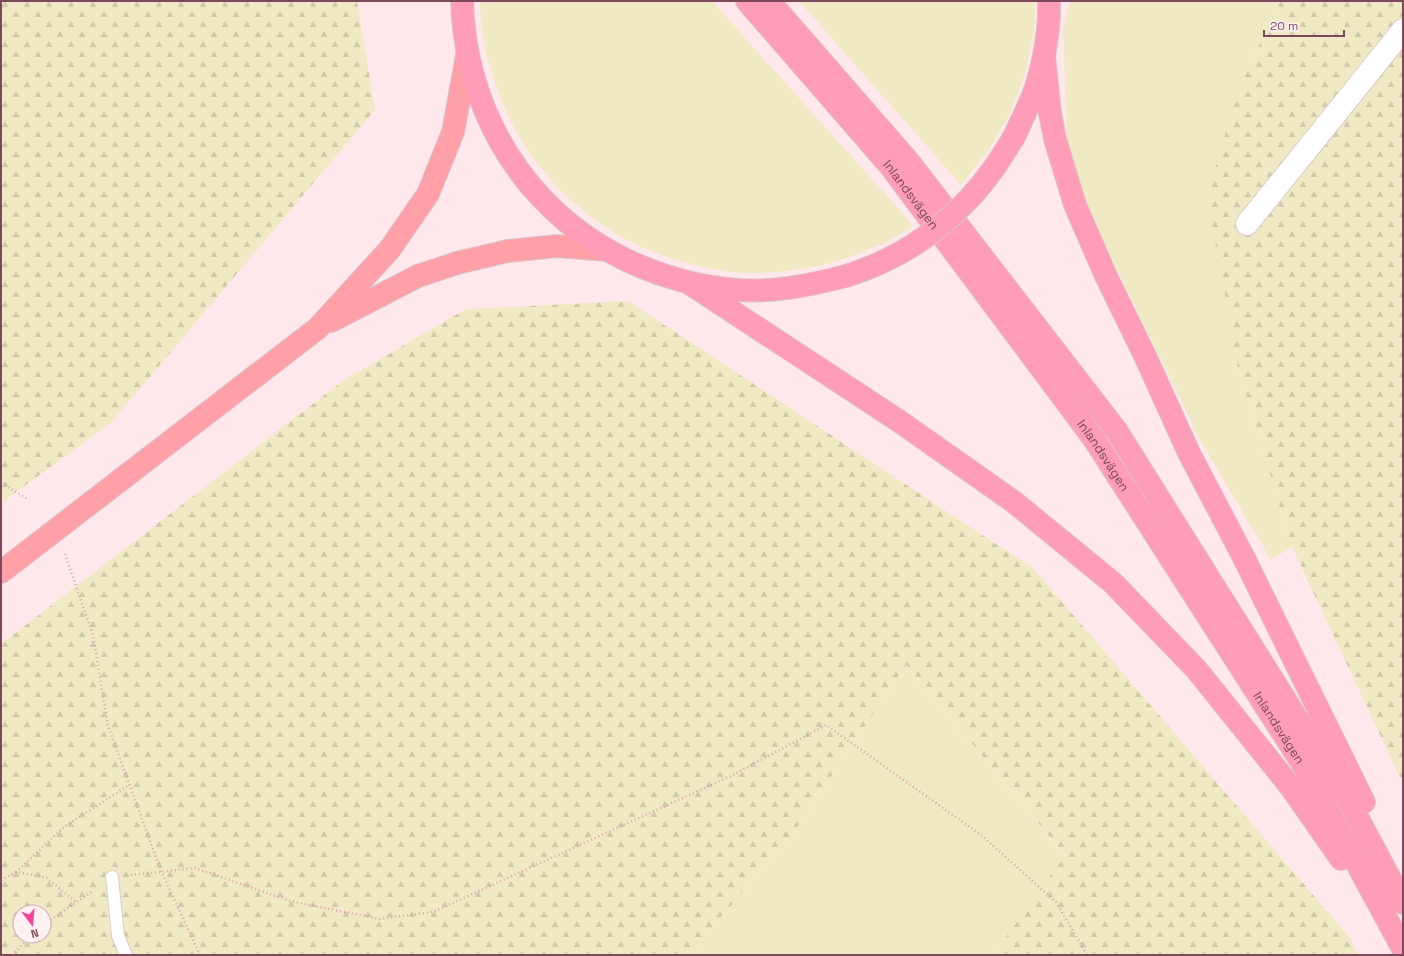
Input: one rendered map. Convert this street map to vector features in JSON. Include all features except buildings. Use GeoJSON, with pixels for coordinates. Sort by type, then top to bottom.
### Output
{"type":"FeatureCollection","features":[{"type":"Feature","properties":{"kind":"highway"},"geometry":{"type":"LineString","coordinates":[[462,1],[462,23],[467,56],[478,96],[492,127],[516,168],[543,200],[568,222],[607,250],[647,270],[689,283],[728,289],[768,290],[808,286],[846,276],[881,262],[914,245],[943,223],[970,197],[994,169],[1014,137],[1032,97],[1044,55],[1050,1]]}},
{"type":"Feature","properties":{"kind":"highway","name":"Inlandsvägen"},"geometry":{"type":"LineString","coordinates":[[748,1],[891,167],[1094,439],[1304,766],[1403,949]]}},
{"type":"Feature","properties":{"kind":"highway","name":"Inlandsvägen"},"geometry":{"type":"LineString","coordinates":[[769,1],[909,162],[1116,430],[1347,798],[1403,903]]}},
{"type":"Feature","properties":{"kind":"highway"},"geometry":{"type":"LineString","coordinates":[[1044,55],[1050,113],[1055,139],[1075,205],[1106,276],[1146,358],[1189,453],[1244,558],[1403,884]]}},
{"type":"Feature","properties":{"kind":"highway"},"geometry":{"type":"LineString","coordinates":[[689,283],[899,420],[1014,502],[1113,583],[1196,669],[1290,786],[1403,949]]}},
{"type":"Feature","properties":{"kind":"main road"},"geometry":{"type":"LineString","coordinates":[[1,572],[318,328],[390,249],[428,194],[453,132],[467,56]]}},
{"type":"Feature","properties":{"kind":"main road"},"geometry":{"type":"LineString","coordinates":[[318,328],[418,276],[457,263],[508,251],[558,246],[607,250]]}},
{"type":"Feature","properties":{"kind":"street"},"geometry":{"type":"LineString","coordinates":[[1247,224],[1403,30]]}},
{"type":"Feature","properties":{"kind":"lane"},"geometry":{"type":"LineString","coordinates":[[112,877],[118,936],[126,955]]}},
{"type":"Feature","properties":{"kind":"path"},"geometry":{"type":"LineString","coordinates":[[1,485],[5,485],[29,500]]}},
{"type":"Feature","properties":{"kind":"path"},"geometry":{"type":"LineString","coordinates":[[65,553],[93,635],[108,726],[161,871],[200,955]]}},
{"type":"Feature","properties":{"kind":"path"},"geometry":{"type":"LineString","coordinates":[[52,918],[112,877],[195,868],[290,901],[380,919],[433,912],[731,776],[826,725],[981,835],[1056,902],[1087,955]]}},
{"type":"Feature","properties":{"kind":"path"},"geometry":{"type":"LineString","coordinates":[[1,880],[16,872],[64,827],[130,785]]}},
{"type":"Feature","properties":{"kind":"path"},"geometry":{"type":"LineString","coordinates":[[16,872],[47,878],[76,902]]}},
{"type":"Feature","properties":{"kind":"path"},"geometry":{"type":"LineString","coordinates":[[12,955],[22,944]]}},
{"type":"Feature","properties":{"kind":"green space"},"geometry":{"type":"Polygon","coordinates":[[[1,1],[357,1],[375,110],[111,423],[1,503],[1,1]]]}},
{"type":"Feature","properties":{"kind":"green space"},"geometry":{"type":"Polygon","coordinates":[[[480,1],[712,1],[914,226],[882,244],[848,258],[803,269],[757,273],[715,270],[699,266],[655,253],[622,237],[592,217],[564,194],[540,167],[520,137],[503,105],[491,70],[484,45],[480,1]]]}},
{"type":"Feature","properties":{"kind":"green space"},"geometry":{"type":"Polygon","coordinates":[[[799,1],[1036,1],[1034,32],[1025,74],[1010,114],[988,151],[961,185],[799,1]]]}},
{"type":"Feature","properties":{"kind":"green space"},"geometry":{"type":"Polygon","coordinates":[[[1070,1],[1280,1],[1238,90],[1238,367],[1292,547],[1271,560],[1201,442],[1086,206],[1067,138],[1063,29],[1070,1]]]}},
{"type":"Feature","properties":{"kind":"green space"},"geometry":{"type":"Polygon","coordinates":[[[1280,1],[1403,1],[1403,784],[1292,547],[1238,367],[1207,196],[1238,90],[1280,1]]]}},
{"type":"Feature","properties":{"kind":"green space"},"geometry":{"type":"Polygon","coordinates":[[[628,301],[1034,569],[1350,938],[1358,955],[993,955],[1065,855],[906,665],[796,829],[689,955],[1,955],[1,644],[344,380],[466,309],[628,301]]]}},
{"type":"Feature","properties":{"kind":"green space"},"geometry":{"type":"Polygon","coordinates":[[[906,665],[1065,856],[993,955],[689,955],[796,829],[906,665]]]}}]}
